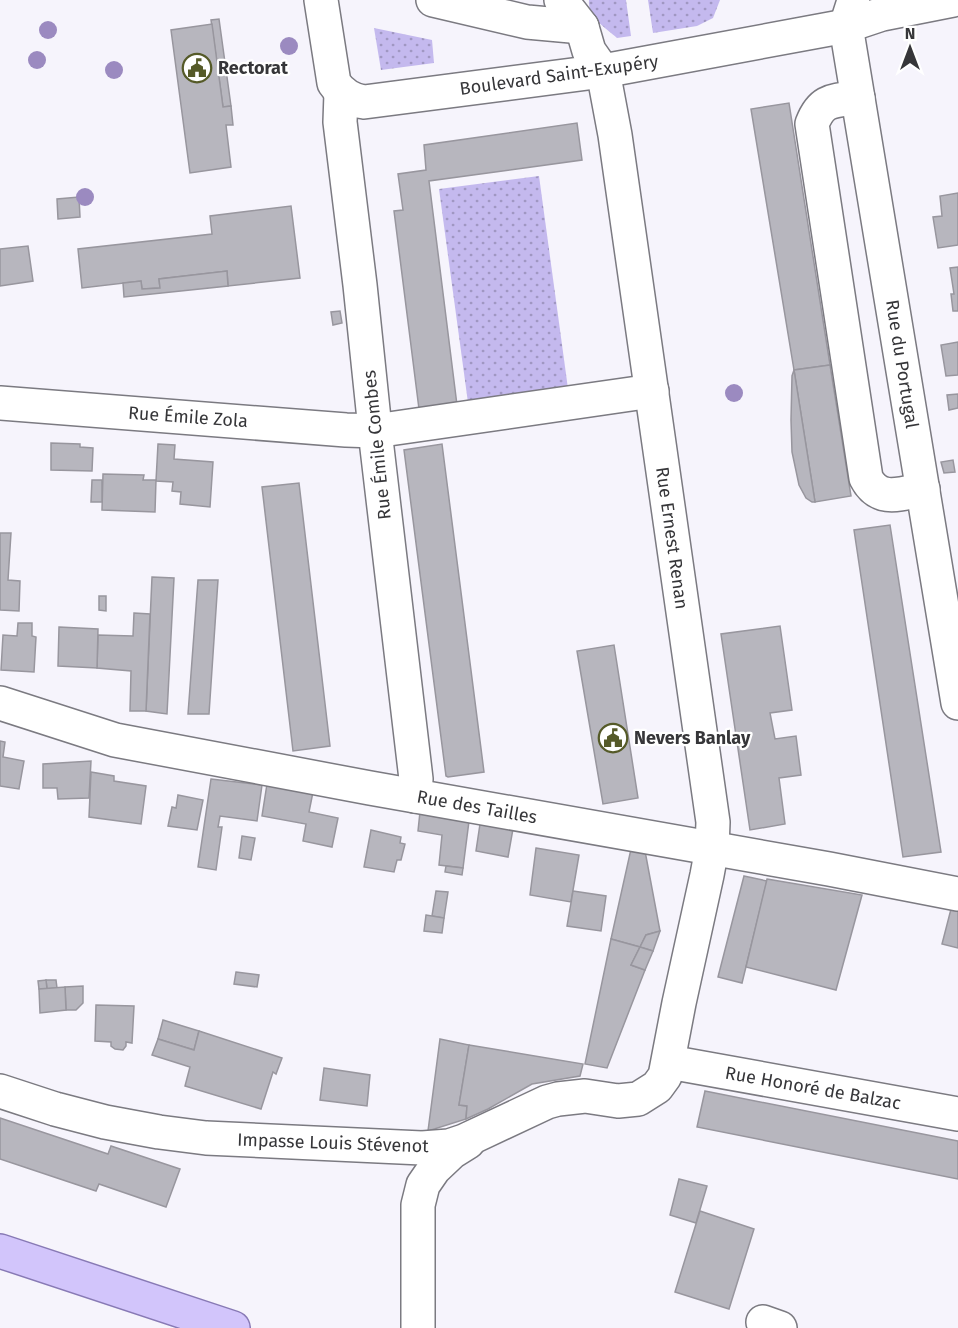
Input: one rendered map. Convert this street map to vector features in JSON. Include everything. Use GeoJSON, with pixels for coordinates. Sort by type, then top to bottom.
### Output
{"type":"FeatureCollection","features":[{"type":"Feature","properties":{"kind":"main road"},"geometry":{"type":"LineString","coordinates":[[3,1252],[233,1328]]}},
{"type":"Feature","properties":{"kind":"street"},"geometry":{"type":"LineString","coordinates":[[321,0],[334,82],[341,93]]}},
{"type":"Feature","properties":{"kind":"street"},"geometry":{"type":"LineString","coordinates":[[433,0],[527,22],[582,27]]}},
{"type":"Feature","properties":{"kind":"street"},"geometry":{"type":"LineString","coordinates":[[561,0],[582,27],[589,51],[603,71]]}},
{"type":"Feature","properties":{"kind":"street","name":"Boulevard Saint-Exupéry"},"geometry":{"type":"LineString","coordinates":[[341,93],[356,101],[364,102],[603,71],[850,13],[882,14],[953,0]]}},
{"type":"Feature","properties":{"kind":"street","name":"Rue du Portugal"},"geometry":{"type":"LineString","coordinates":[[850,13],[858,98],[958,703]]}},
{"type":"Feature","properties":{"kind":"street","name":"Rue Ernest Renan"},"geometry":{"type":"LineString","coordinates":[[603,71],[615,135],[713,822],[712,848],[663,1074]]}},
{"type":"Feature","properties":{"kind":"street","name":"Rue Émile Combes"},"geometry":{"type":"LineString","coordinates":[[341,93],[340,122],[416,779],[415,796]]}},
{"type":"Feature","properties":{"kind":"street"},"geometry":{"type":"LineString","coordinates":[[858,98],[834,101],[824,105],[816,112],[812,124],[866,478],[874,490],[889,496],[923,489]]}},
{"type":"Feature","properties":{"kind":"street","name":"Rue Émile Zola"},"geometry":{"type":"LineString","coordinates":[[0,403],[346,430],[375,430],[651,391]]}},
{"type":"Feature","properties":{"kind":"street","name":"Rue des Tailles"},"geometry":{"type":"LineString","coordinates":[[0,703],[115,740],[958,894]]}},
{"type":"Feature","properties":{"kind":"street","name":"Rue Honoré de Balzac"},"geometry":{"type":"LineString","coordinates":[[663,1074],[958,1114]]}},
{"type":"Feature","properties":{"kind":"street","name":"Impasse Louis Stévenot"},"geometry":{"type":"LineString","coordinates":[[0,1091],[105,1122],[159,1132],[206,1138],[422,1148],[449,1146],[474,1137],[547,1102],[558,1099],[585,1096],[618,1101],[638,1099],[663,1074]]}},
{"type":"Feature","properties":{"kind":"street"},"geometry":{"type":"LineString","coordinates":[[418,1328],[418,1205],[423,1185],[452,1152],[474,1137]]}},
{"type":"Feature","properties":{"kind":"shaded area"},"geometry":{"type":"Polygon","coordinates":[[[589,0],[626,0],[631,36],[617,38],[603,26],[591,12],[589,0]]]}},
{"type":"Feature","properties":{"kind":"shaded area"},"geometry":{"type":"Polygon","coordinates":[[[648,0],[720,0],[713,18],[697,26],[653,33],[648,0]]]}},
{"type":"Feature","properties":{"kind":"shaded area"},"geometry":{"type":"Polygon","coordinates":[[[374,28],[432,40],[434,63],[381,70],[374,28]]]}},
{"type":"Feature","properties":{"kind":"shaded area"},"geometry":{"type":"Polygon","coordinates":[[[539,176],[569,396],[469,410],[439,189],[539,176]]]}},
{"type":"Feature","properties":{"kind":"building"},"geometry":{"type":"Polygon","coordinates":[[[219,19],[231,106],[223,107],[211,20],[219,19]]]}},
{"type":"Feature","properties":{"kind":"building","name":"Rectorat"},"geometry":{"type":"Polygon","coordinates":[[[212,24],[223,107],[231,106],[233,125],[226,125],[231,167],[190,173],[171,30],[212,24]]]}},
{"type":"Feature","properties":{"kind":"building"},"geometry":{"type":"Polygon","coordinates":[[[789,103],[830,365],[794,370],[751,109],[789,103]]]}},
{"type":"Feature","properties":{"kind":"building"},"geometry":{"type":"Polygon","coordinates":[[[577,123],[582,160],[429,181],[457,405],[419,409],[394,211],[403,210],[398,174],[426,170],[424,145],[577,123]]]}},
{"type":"Feature","properties":{"kind":"building"},"geometry":{"type":"Polygon","coordinates":[[[958,193],[958,245],[938,248],[933,217],[942,216],[940,196],[958,193]]]}},
{"type":"Feature","properties":{"kind":"building"},"geometry":{"type":"Polygon","coordinates":[[[79,197],[80,217],[58,219],[57,199],[79,197]]]}},
{"type":"Feature","properties":{"kind":"building"},"geometry":{"type":"Polygon","coordinates":[[[291,206],[300,278],[228,286],[227,271],[159,279],[160,288],[142,289],[141,281],[82,288],[78,249],[212,234],[210,216],[291,206]]]}},
{"type":"Feature","properties":{"kind":"building"},"geometry":{"type":"Polygon","coordinates":[[[28,246],[33,281],[0,286],[0,249],[28,246]]]}},
{"type":"Feature","properties":{"kind":"building"},"geometry":{"type":"Polygon","coordinates":[[[958,267],[958,311],[953,311],[951,294],[954,294],[950,268],[958,267]]]}},
{"type":"Feature","properties":{"kind":"building"},"geometry":{"type":"Polygon","coordinates":[[[227,271],[228,286],[124,297],[123,283],[141,281],[142,289],[160,288],[159,279],[227,271]]]}},
{"type":"Feature","properties":{"kind":"building"},"geometry":{"type":"Polygon","coordinates":[[[340,311],[342,323],[333,325],[331,312],[340,311]]]}},
{"type":"Feature","properties":{"kind":"building"},"geometry":{"type":"Polygon","coordinates":[[[958,342],[958,375],[946,376],[941,345],[958,342]]]}},
{"type":"Feature","properties":{"kind":"building"},"geometry":{"type":"Polygon","coordinates":[[[830,365],[851,496],[815,502],[794,370],[830,365]]]}},
{"type":"Feature","properties":{"kind":"building"},"geometry":{"type":"Polygon","coordinates":[[[794,370],[815,502],[806,498],[799,485],[792,452],[792,376],[794,370]]]}},
{"type":"Feature","properties":{"kind":"building"},"geometry":{"type":"Polygon","coordinates":[[[958,394],[958,408],[949,410],[947,395],[958,394]]]}},
{"type":"Feature","properties":{"kind":"building"},"geometry":{"type":"Polygon","coordinates":[[[51,443],[80,444],[80,447],[93,448],[92,471],[51,470],[51,443]]]}},
{"type":"Feature","properties":{"kind":"building"},"geometry":{"type":"Polygon","coordinates":[[[158,444],[175,445],[174,459],[213,462],[210,507],[180,504],[181,492],[172,491],[173,482],[156,481],[158,444]]]}},
{"type":"Feature","properties":{"kind":"building"},"geometry":{"type":"Polygon","coordinates":[[[442,444],[484,772],[448,777],[446,776],[404,450],[442,444]]]}},
{"type":"Feature","properties":{"kind":"building"},"geometry":{"type":"Polygon","coordinates":[[[953,460],[955,472],[944,473],[941,462],[953,460]]]}},
{"type":"Feature","properties":{"kind":"building"},"geometry":{"type":"Polygon","coordinates":[[[103,474],[144,475],[143,480],[156,480],[155,512],[102,510],[103,474]]]}},
{"type":"Feature","properties":{"kind":"building"},"geometry":{"type":"Polygon","coordinates":[[[92,480],[102,480],[102,502],[91,502],[92,480]]]}},
{"type":"Feature","properties":{"kind":"building"},"geometry":{"type":"Polygon","coordinates":[[[299,483],[330,746],[293,751],[262,487],[299,483]]]}},
{"type":"Feature","properties":{"kind":"building"},"geometry":{"type":"Polygon","coordinates":[[[890,525],[941,852],[903,857],[854,530],[890,525]]]}},
{"type":"Feature","properties":{"kind":"building"},"geometry":{"type":"Polygon","coordinates":[[[0,533],[11,533],[8,580],[20,581],[19,611],[0,610],[0,533]]]}},
{"type":"Feature","properties":{"kind":"building"},"geometry":{"type":"Polygon","coordinates":[[[152,577],[174,578],[167,714],[146,711],[152,577]]]}},
{"type":"Feature","properties":{"kind":"building"},"geometry":{"type":"Polygon","coordinates":[[[198,580],[218,580],[209,714],[188,714],[198,580]]]}},
{"type":"Feature","properties":{"kind":"building"},"geometry":{"type":"Polygon","coordinates":[[[99,596],[106,596],[106,611],[99,610],[99,596]]]}},
{"type":"Feature","properties":{"kind":"building"},"geometry":{"type":"Polygon","coordinates":[[[134,613],[150,614],[146,711],[130,711],[131,671],[97,668],[98,635],[133,636],[134,613]]]}},
{"type":"Feature","properties":{"kind":"building"},"geometry":{"type":"Polygon","coordinates":[[[18,623],[32,623],[32,636],[36,637],[34,672],[1,670],[3,635],[17,636],[18,623]]]}},
{"type":"Feature","properties":{"kind":"building"},"geometry":{"type":"Polygon","coordinates":[[[780,626],[792,710],[770,713],[775,739],[796,736],[801,775],[779,778],[785,824],[750,830],[721,634],[780,626]]]}},
{"type":"Feature","properties":{"kind":"building"},"geometry":{"type":"Polygon","coordinates":[[[59,627],[98,629],[97,668],[58,666],[59,627]]]}},
{"type":"Feature","properties":{"kind":"building"},"geometry":{"type":"Polygon","coordinates":[[[614,645],[638,798],[603,804],[577,651],[614,645]]]}},
{"type":"Feature","properties":{"kind":"building"},"geometry":{"type":"Polygon","coordinates":[[[0,741],[5,742],[3,757],[24,761],[19,789],[0,786],[0,741]]]}},
{"type":"Feature","properties":{"kind":"building"},"geometry":{"type":"Polygon","coordinates":[[[91,761],[89,798],[58,799],[57,788],[43,788],[43,764],[91,761]]]}},
{"type":"Feature","properties":{"kind":"building"},"geometry":{"type":"Polygon","coordinates":[[[91,772],[114,776],[114,781],[146,786],[141,824],[89,817],[91,772]]]}},
{"type":"Feature","properties":{"kind":"building"},"geometry":{"type":"Polygon","coordinates":[[[211,779],[262,785],[257,821],[220,816],[218,827],[222,827],[216,870],[198,867],[211,779]]]}},
{"type":"Feature","properties":{"kind":"building"},"geometry":{"type":"Polygon","coordinates":[[[267,784],[313,792],[309,812],[338,818],[332,847],[303,841],[306,824],[262,816],[267,784]]]}},
{"type":"Feature","properties":{"kind":"building"},"geometry":{"type":"Polygon","coordinates":[[[178,795],[203,800],[197,830],[168,826],[172,807],[176,808],[178,795]]]}},
{"type":"Feature","properties":{"kind":"building"},"geometry":{"type":"Polygon","coordinates":[[[420,812],[469,821],[463,868],[439,865],[442,835],[418,831],[420,812]]]}},
{"type":"Feature","properties":{"kind":"building"},"geometry":{"type":"Polygon","coordinates":[[[480,824],[513,829],[508,857],[476,851],[480,824]]]}},
{"type":"Feature","properties":{"kind":"building"},"geometry":{"type":"Polygon","coordinates":[[[371,830],[401,837],[400,843],[405,844],[401,860],[397,860],[394,872],[364,867],[371,830]]]}},
{"type":"Feature","properties":{"kind":"building"},"geometry":{"type":"Polygon","coordinates":[[[242,836],[255,838],[251,860],[239,858],[242,836]]]}},
{"type":"Feature","properties":{"kind":"building"},"geometry":{"type":"Polygon","coordinates":[[[536,848],[579,855],[571,902],[530,895],[536,848]]]}},
{"type":"Feature","properties":{"kind":"building"},"geometry":{"type":"Polygon","coordinates":[[[631,849],[645,851],[660,931],[646,935],[640,947],[611,939],[631,849]]]}},
{"type":"Feature","properties":{"kind":"building"},"geometry":{"type":"Polygon","coordinates":[[[446,866],[463,868],[462,875],[445,872],[446,866]]]}},
{"type":"Feature","properties":{"kind":"building"},"geometry":{"type":"Polygon","coordinates":[[[744,876],[767,881],[742,983],[718,977],[744,876]]]}},
{"type":"Feature","properties":{"kind":"building"},"geometry":{"type":"Polygon","coordinates":[[[767,879],[862,895],[836,990],[746,967],[767,879]]]}},
{"type":"Feature","properties":{"kind":"building"},"geometry":{"type":"Polygon","coordinates":[[[436,891],[448,892],[444,918],[432,916],[436,891]]]}},
{"type":"Feature","properties":{"kind":"building"},"geometry":{"type":"Polygon","coordinates":[[[573,891],[606,896],[601,931],[567,926],[573,891]]]}},
{"type":"Feature","properties":{"kind":"building"},"geometry":{"type":"Polygon","coordinates":[[[951,909],[958,910],[958,948],[942,944],[951,909]]]}},
{"type":"Feature","properties":{"kind":"building"},"geometry":{"type":"Polygon","coordinates":[[[426,915],[444,918],[442,933],[424,931],[426,915]]]}},
{"type":"Feature","properties":{"kind":"building"},"geometry":{"type":"Polygon","coordinates":[[[660,931],[653,951],[640,947],[646,935],[660,931]]]}},
{"type":"Feature","properties":{"kind":"building"},"geometry":{"type":"Polygon","coordinates":[[[611,939],[640,947],[631,965],[645,970],[607,1068],[585,1064],[611,939]]]}},
{"type":"Feature","properties":{"kind":"building"},"geometry":{"type":"Polygon","coordinates":[[[640,947],[653,951],[645,970],[631,965],[640,947]]]}},
{"type":"Feature","properties":{"kind":"building"},"geometry":{"type":"Polygon","coordinates":[[[236,972],[259,975],[257,987],[234,984],[236,972]]]}},
{"type":"Feature","properties":{"kind":"building"},"geometry":{"type":"Polygon","coordinates":[[[46,980],[56,980],[57,988],[47,989],[46,980]]]}},
{"type":"Feature","properties":{"kind":"building"},"geometry":{"type":"Polygon","coordinates":[[[46,980],[47,989],[39,989],[38,981],[46,980]]]}},
{"type":"Feature","properties":{"kind":"building"},"geometry":{"type":"Polygon","coordinates":[[[83,986],[83,1003],[76,1010],[66,1010],[65,987],[83,986]]]}},
{"type":"Feature","properties":{"kind":"building"},"geometry":{"type":"Polygon","coordinates":[[[65,987],[66,1010],[40,1013],[39,989],[65,987]]]}},
{"type":"Feature","properties":{"kind":"building"},"geometry":{"type":"Polygon","coordinates":[[[96,1005],[134,1006],[132,1043],[126,1042],[123,1050],[115,1049],[111,1046],[111,1042],[95,1041],[96,1005]]]}},
{"type":"Feature","properties":{"kind":"building"},"geometry":{"type":"Polygon","coordinates":[[[163,1020],[199,1031],[194,1050],[158,1039],[163,1020]]]}},
{"type":"Feature","properties":{"kind":"building"},"geometry":{"type":"Polygon","coordinates":[[[199,1031],[282,1058],[276,1074],[273,1072],[261,1109],[185,1086],[190,1067],[152,1055],[158,1039],[194,1050],[199,1031]]]}},
{"type":"Feature","properties":{"kind":"building"},"geometry":{"type":"Polygon","coordinates":[[[440,1039],[469,1045],[459,1105],[467,1106],[466,1119],[428,1131],[440,1039]]]}},
{"type":"Feature","properties":{"kind":"building"},"geometry":{"type":"Polygon","coordinates":[[[469,1045],[583,1064],[580,1076],[532,1084],[466,1119],[467,1106],[459,1105],[469,1045]]]}},
{"type":"Feature","properties":{"kind":"building"},"geometry":{"type":"Polygon","coordinates":[[[324,1068],[370,1075],[367,1106],[320,1100],[324,1068]]]}},
{"type":"Feature","properties":{"kind":"building"},"geometry":{"type":"Polygon","coordinates":[[[705,1091],[958,1141],[958,1179],[697,1127],[705,1091]]]}},
{"type":"Feature","properties":{"kind":"building"},"geometry":{"type":"Polygon","coordinates":[[[0,1118],[108,1154],[111,1146],[180,1169],[166,1207],[99,1184],[96,1191],[0,1159],[0,1118]]]}},
{"type":"Feature","properties":{"kind":"building"},"geometry":{"type":"Polygon","coordinates":[[[679,1179],[707,1186],[696,1223],[670,1215],[679,1179]]]}},
{"type":"Feature","properties":{"kind":"building"},"geometry":{"type":"Polygon","coordinates":[[[700,1211],[754,1229],[729,1309],[675,1292],[700,1211]]]}},
{"type":"Feature","properties":{"kind":"place","name":"Rectorat"},"geometry":{"type":"Point","coordinates":[197,68]}},
{"type":"Feature","properties":{"kind":"place","name":"Nevers Banlay"},"geometry":{"type":"Point","coordinates":[613,738]}}]}
